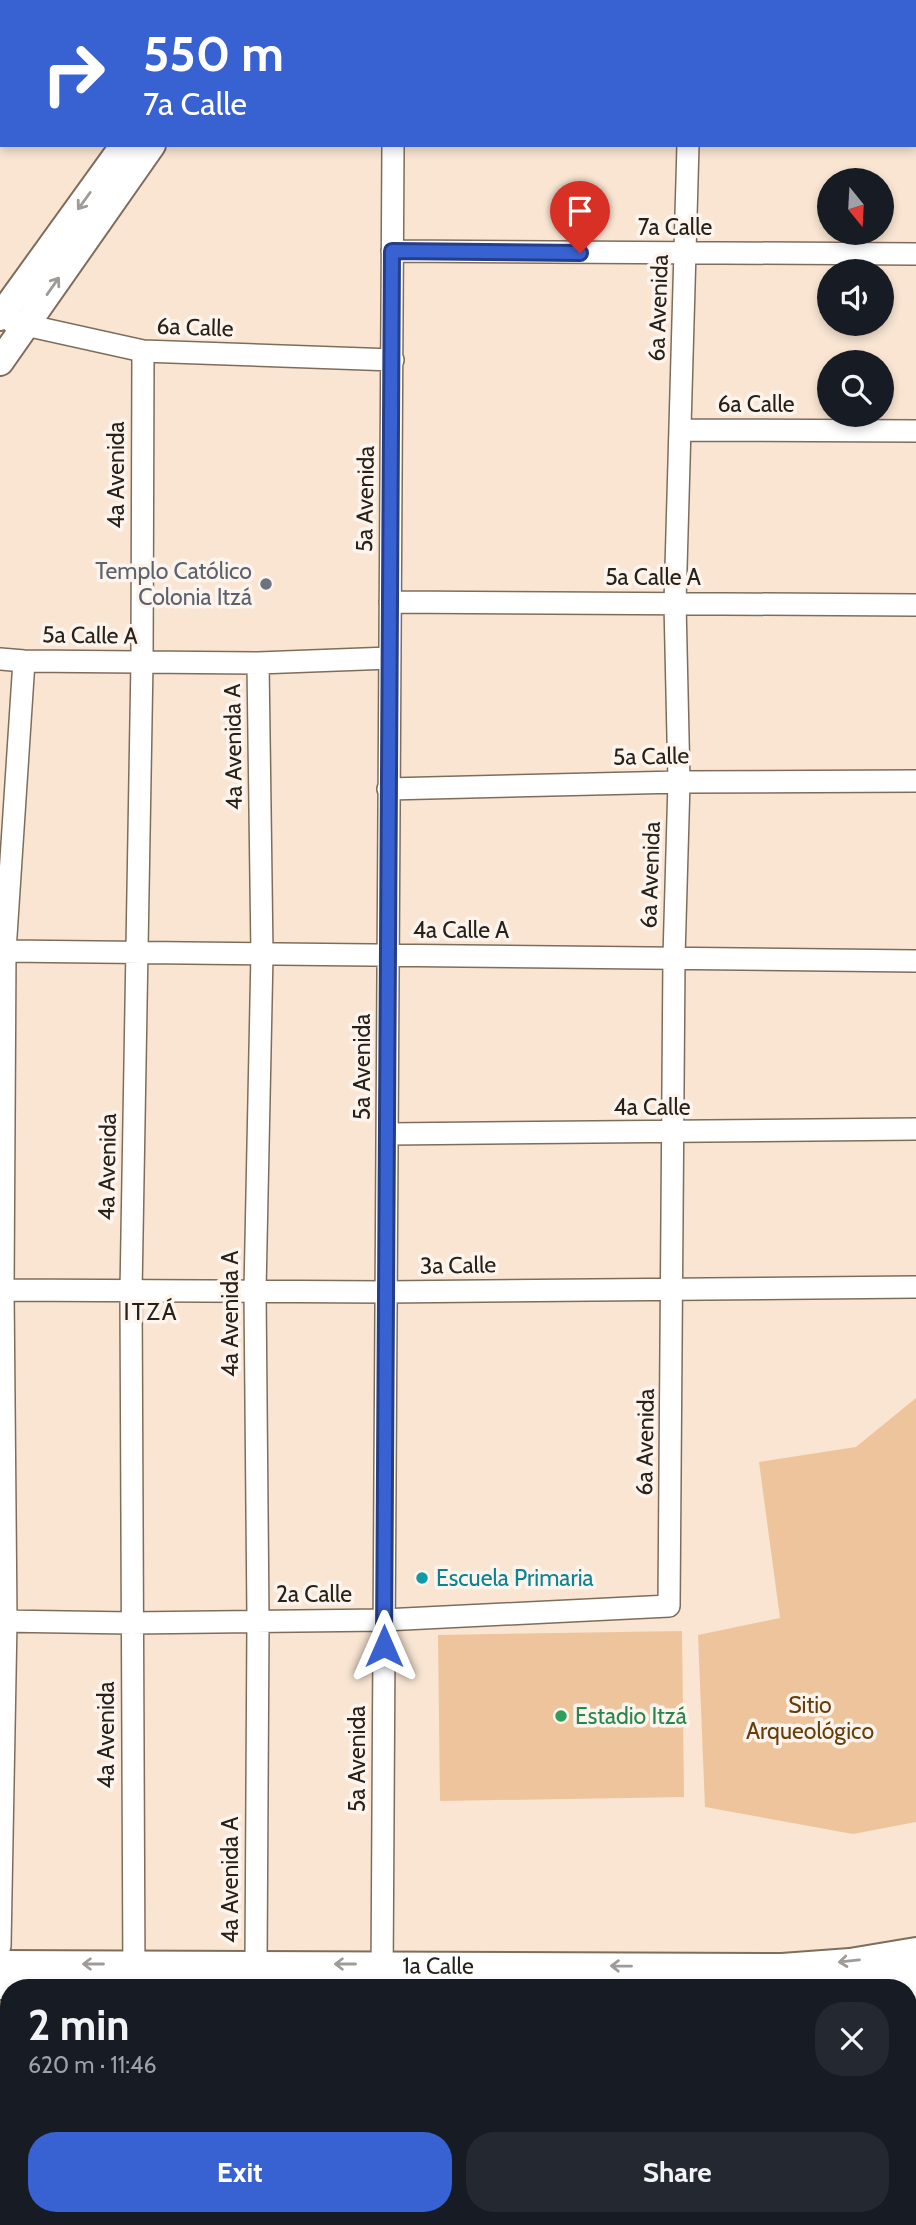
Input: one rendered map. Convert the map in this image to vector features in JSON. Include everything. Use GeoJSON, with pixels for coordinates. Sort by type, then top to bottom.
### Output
{"type":"FeatureCollection","features":[{"type":"Feature","properties":{"kind":"main road"},"geometry":{"type":"LineString","coordinates":[[0,317],[131,149]]}},
{"type":"Feature","properties":{"kind":"main road"},"geometry":{"type":"LineString","coordinates":[[0,362],[25,326],[131,149]]}},
{"type":"Feature","properties":{"kind":"main road","name":"1a Calle"},"geometry":{"type":"LineString","coordinates":[[689,1979],[782,1967],[850,1962],[913,1977]]}},
{"type":"Feature","properties":{"kind":"main road","name":"1a Calle"},"geometry":{"type":"LineString","coordinates":[[0,1964],[133,1975],[382,1979]]}},
{"type":"Feature","properties":{"kind":"main road","name":"1a Calle"},"geometry":{"type":"LineString","coordinates":[[85,1979],[256,1964],[382,1979]]}},
{"type":"Feature","properties":{"kind":"street","name":"5a Avenida"},"geometry":{"type":"LineString","coordinates":[[382,1979],[393,147]]}},
{"type":"Feature","properties":{"kind":"street","name":"6a Avenida"},"geometry":{"type":"LineString","coordinates":[[669,1606],[674,957],[679,782],[675,603],[688,147]]}},
{"type":"Feature","properties":{"kind":"street","name":"7a Calle"},"geometry":{"type":"LineString","coordinates":[[392,251],[916,254]]}},
{"type":"Feature","properties":{"kind":"street","name":"6a Calle"},"geometry":{"type":"LineString","coordinates":[[0,317],[25,326],[143,351],[393,360]]}},
{"type":"Feature","properties":{"kind":"street","name":"4a Avenida"},"geometry":{"type":"LineString","coordinates":[[133,1975],[131,1292],[142,662],[143,351]]}},
{"type":"Feature","properties":{"kind":"street","name":"6a Calle"},"geometry":{"type":"LineString","coordinates":[[680,429],[916,431]]}},
{"type":"Feature","properties":{"kind":"street","name":"5a Calle A"},"geometry":{"type":"LineString","coordinates":[[390,602],[916,605]]}},
{"type":"Feature","properties":{"kind":"street","name":"5a Calle A"},"geometry":{"type":"LineString","coordinates":[[0,659],[258,663],[390,658]]}},
{"type":"Feature","properties":{"kind":"street"},"geometry":{"type":"LineString","coordinates":[[0,1946],[3,1621],[1,1290],[5,951],[24,661]]}},
{"type":"Feature","properties":{"kind":"street","name":"4a Avenida A"},"geometry":{"type":"LineString","coordinates":[[256,1964],[258,1620],[255,1291],[262,954],[258,663]]}},
{"type":"Feature","properties":{"kind":"street","name":"5a Calle"},"geometry":{"type":"LineString","coordinates":[[388,789],[679,782],[916,781]]}},
{"type":"Feature","properties":{"kind":"street","name":"4a Calle A"},"geometry":{"type":"LineString","coordinates":[[5,951],[916,961]]}},
{"type":"Feature","properties":{"kind":"street","name":"4a Calle"},"geometry":{"type":"LineString","coordinates":[[389,1134],[916,1129]]}},
{"type":"Feature","properties":{"kind":"street","name":"3a Calle"},"geometry":{"type":"LineString","coordinates":[[1,1290],[385,1292],[916,1287]]}},
{"type":"Feature","properties":{"kind":"street","name":"2a Calle"},"geometry":{"type":"LineString","coordinates":[[3,1621],[131,1623],[384,1620],[669,1606]]}},
{"type":"Feature","properties":{"kind":"green space","name":"Sitio Arqueológico"},"geometry":{"type":"Polygon","coordinates":[[[916,1398],[916,1822],[853,1834],[705,1807],[698,1635],[780,1618],[759,1462],[856,1447],[916,1398]]]}},
{"type":"Feature","properties":{"kind":"green space","name":"Estadio Itzá"},"geometry":{"type":"Polygon","coordinates":[[[682,1631],[684,1797],[440,1801],[438,1635],[682,1631]]]}},
{"type":"Feature","properties":{"kind":"place","name":"Templo Católico Colonia Itzá"},"geometry":{"type":"Point","coordinates":[266,584]}},
{"type":"Feature","properties":{"kind":"place","name":"Escuela Primaria"},"geometry":{"type":"Point","coordinates":[422,1578]}},
{"type":"Feature","properties":{"kind":"place","name":"Estadio Itzá"},"geometry":{"type":"Point","coordinates":[561,1716]}},
{"type":"Feature","properties":{"kind":"district","name":"ITZÁ"},"geometry":{"type":"Point","coordinates":[151,1311]}},
{"type":"Feature","properties":{"kind":"route"},"geometry":{"type":"LineString","coordinates":[[384,1646],[392,251],[580,253]]}}]}
